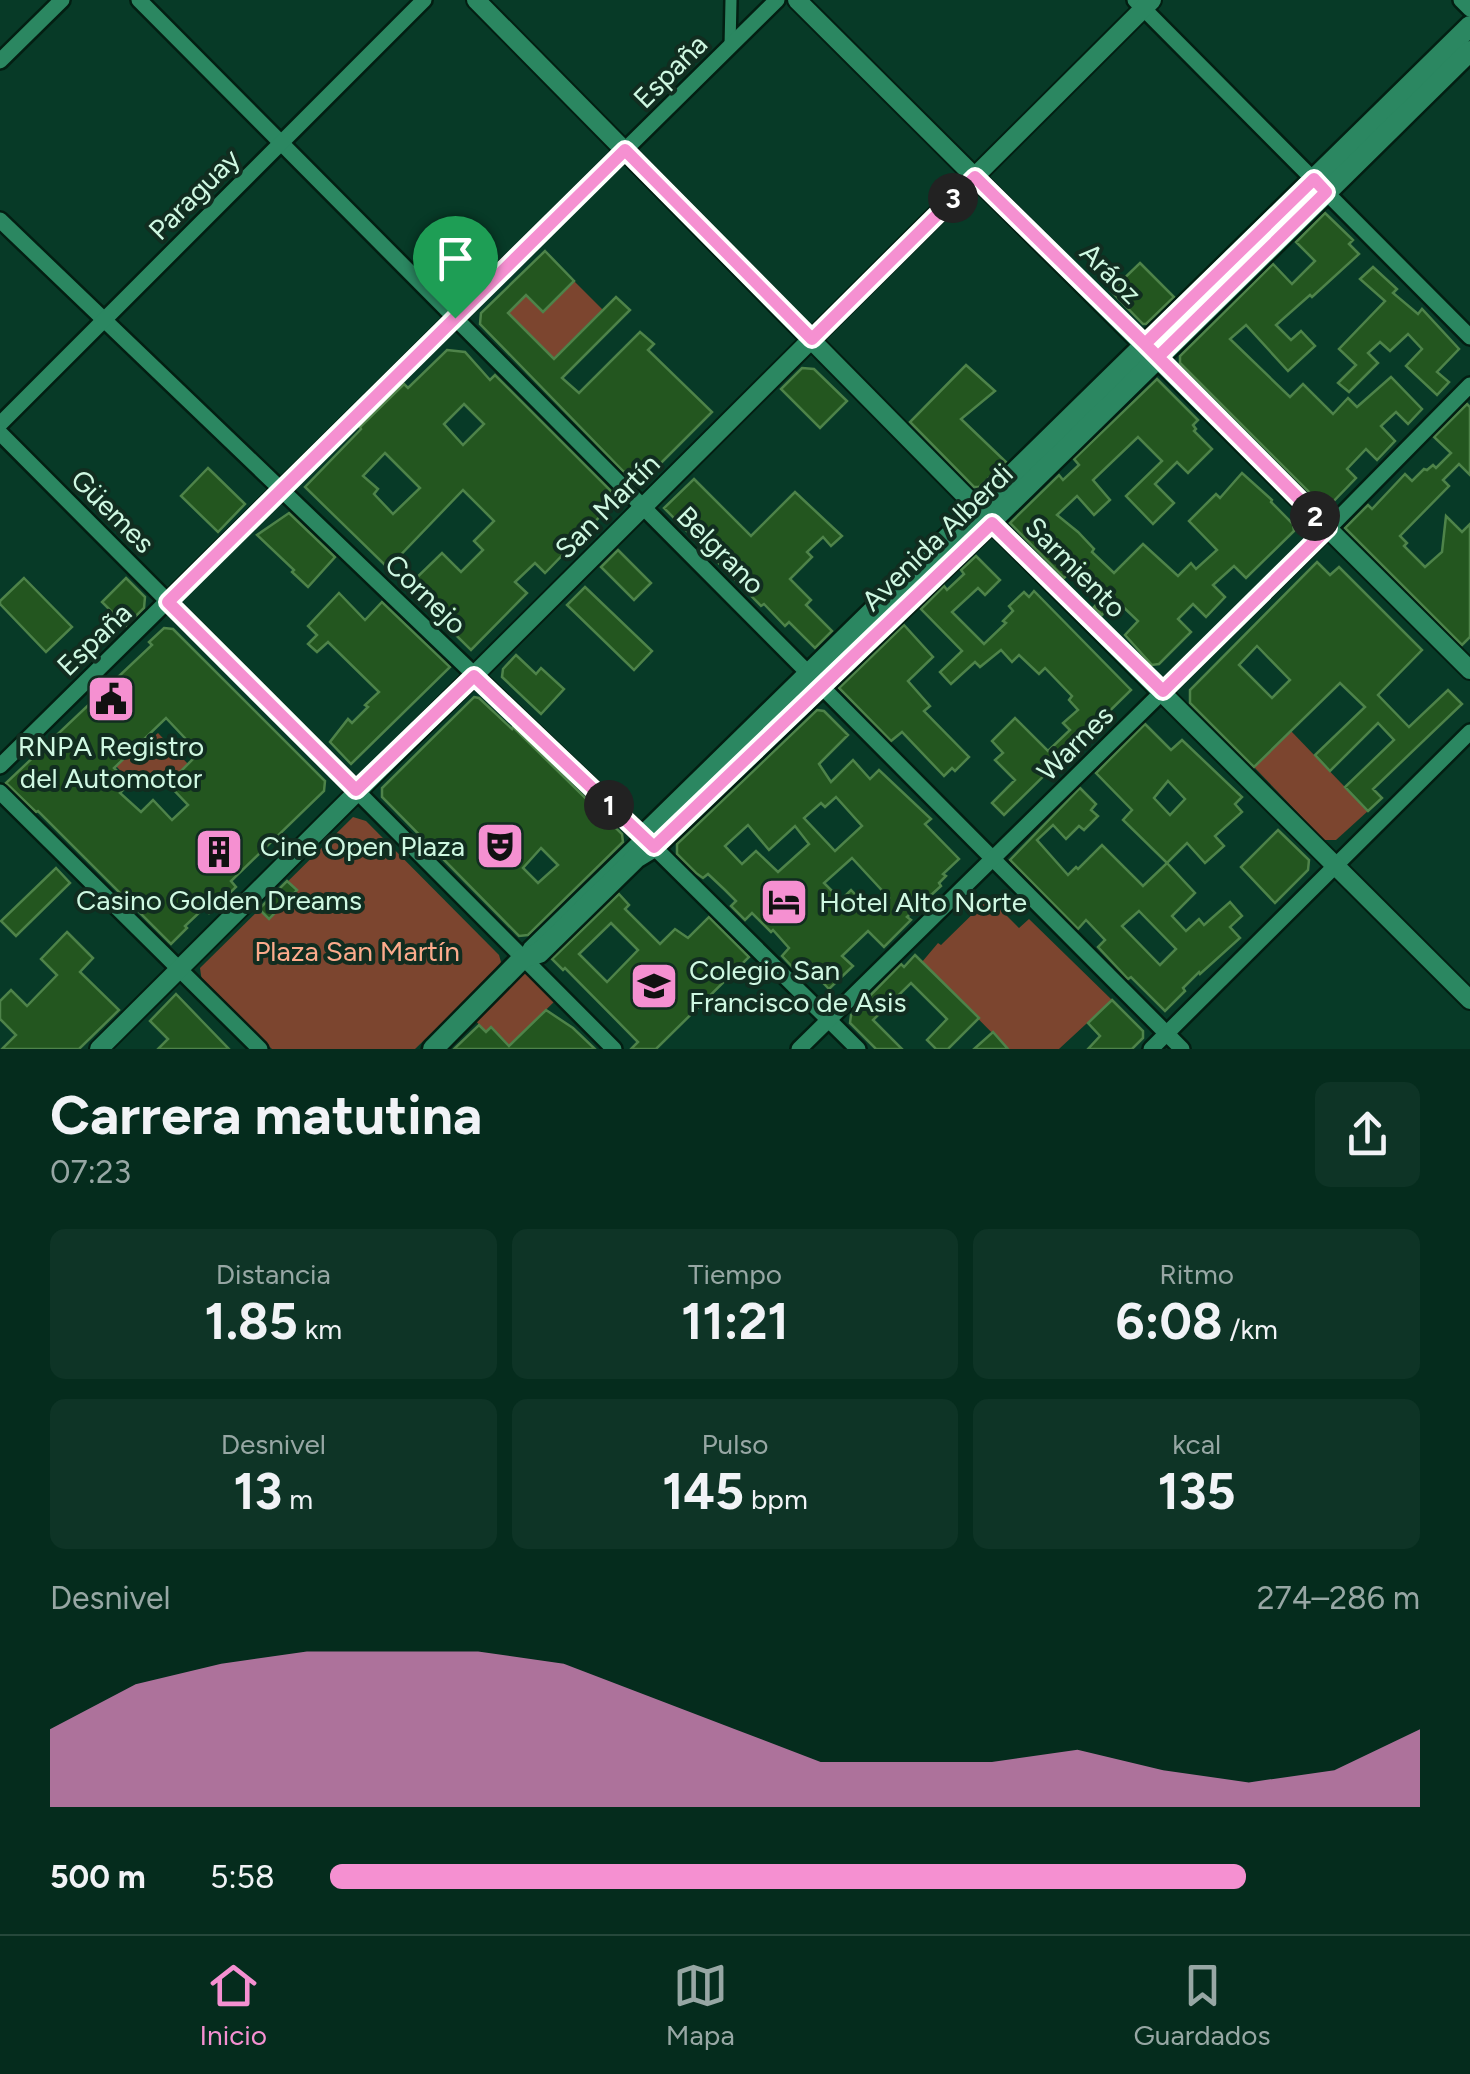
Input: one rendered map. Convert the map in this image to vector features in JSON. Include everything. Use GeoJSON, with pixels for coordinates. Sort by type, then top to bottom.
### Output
{"type":"FeatureCollection","features":[{"type":"Feature","properties":{"kind":"main road","name":"Avenida Alberdi"},"geometry":{"type":"LineString","coordinates":[[1320,186],[1470,26]]}},
{"type":"Feature","properties":{"kind":"main road","name":"Avenida Alberdi"},"geometry":{"type":"LineString","coordinates":[[433,1049],[523,958],[539,953],[1320,186],[1470,51]]}},
{"type":"Feature","properties":{"kind":"street"},"geometry":{"type":"LineString","coordinates":[[0,62],[62,0]]}},
{"type":"Feature","properties":{"kind":"street","name":"Belgrano"},"geometry":{"type":"LineString","coordinates":[[139,0],[1182,1049]]}},
{"type":"Feature","properties":{"kind":"street","name":"Paraguay"},"geometry":{"type":"LineString","coordinates":[[0,424],[424,0]]}},
{"type":"Feature","properties":{"kind":"street","name":"Sarmiento"},"geometry":{"type":"LineString","coordinates":[[476,0],[1470,1000]]}},
{"type":"Feature","properties":{"kind":"street"},"geometry":{"type":"LineString","coordinates":[[730,47],[731,0]]}},
{"type":"Feature","properties":{"kind":"street","name":"España"},"geometry":{"type":"LineString","coordinates":[[0,766],[777,0]]}},
{"type":"Feature","properties":{"kind":"street","name":"Aráoz"},"geometry":{"type":"LineString","coordinates":[[797,0],[1470,670]]}},
{"type":"Feature","properties":{"kind":"street"},"geometry":{"type":"LineString","coordinates":[[1461,0],[1470,9]]}},
{"type":"Feature","properties":{"kind":"street"},"geometry":{"type":"LineString","coordinates":[[1144,3],[1470,337]]}},
{"type":"Feature","properties":{"kind":"street","name":"San Martín"},"geometry":{"type":"LineString","coordinates":[[99,1049],[975,177],[1144,3]]}},
{"type":"Feature","properties":{"kind":"street","name":"Cornejo"},"geometry":{"type":"LineString","coordinates":[[0,220],[282,488],[858,1049]]}},
{"type":"Feature","properties":{"kind":"street","name":"Warnes"},"geometry":{"type":"LineString","coordinates":[[798,1049],[1470,385]]}},
{"type":"Feature","properties":{"kind":"street","name":"Güemes"},"geometry":{"type":"LineString","coordinates":[[0,433],[614,1049]]}},
{"type":"Feature","properties":{"kind":"street"},"geometry":{"type":"LineString","coordinates":[[1152,1049],[1470,732]]}},
{"type":"Feature","properties":{"kind":"street"},"geometry":{"type":"LineString","coordinates":[[0,792],[260,1049]]}},
{"type":"Feature","properties":{"kind":"green space"},"geometry":{"type":"Polygon","coordinates":[[[574,281],[603,310],[554,359],[508,313],[526,295],[544,311],[574,281]]]}},
{"type":"Feature","properties":{"kind":"green space"},"geometry":{"type":"Polygon","coordinates":[[[1291,731],[1368,811],[1336,840],[1324,840],[1254,767],[1291,731]]]}},
{"type":"Feature","properties":{"kind":"green space"},"geometry":{"type":"Polygon","coordinates":[[[158,733],[188,764],[168,784],[154,770],[136,787],[116,766],[146,736],[150,740],[158,733]]]}},
{"type":"Feature","properties":{"kind":"green space","name":"Plaza San Martín"},"geometry":{"type":"Polygon","coordinates":[[[353,817],[366,821],[499,955],[501,962],[415,1049],[272,1049],[202,982],[200,968],[353,817]]]}},
{"type":"Feature","properties":{"kind":"green space"},"geometry":{"type":"Polygon","coordinates":[[[989,898],[1019,928],[1029,919],[1112,1000],[1059,1049],[1008,1049],[922,962],[989,898]]]}},
{"type":"Feature","properties":{"kind":"green space"},"geometry":{"type":"Polygon","coordinates":[[[526,969],[558,998],[509,1046],[491,1028],[486,1032],[473,1018],[526,969]]]}},
{"type":"Feature","properties":{"kind":"building"},"geometry":{"type":"Polygon","coordinates":[[[1325,213],[1353,240],[1349,244],[1359,254],[1276,325],[1291,340],[1301,331],[1315,346],[1288,371],[1246,325],[1230,339],[1290,397],[1303,384],[1333,414],[1348,398],[1357,407],[1391,377],[1422,409],[1408,424],[1396,412],[1381,426],[1395,441],[1377,460],[1366,449],[1347,469],[1356,478],[1326,509],[1180,363],[1180,356],[1273,264],[1292,284],[1315,261],[1296,242],[1325,213]]]}},
{"type":"Feature","properties":{"kind":"building"},"geometry":{"type":"Polygon","coordinates":[[[545,251],[574,281],[543,312],[526,295],[508,313],[554,359],[616,297],[630,310],[562,378],[579,393],[640,332],[654,344],[648,350],[712,412],[644,480],[634,471],[631,476],[624,472],[480,324],[481,313],[545,251]]]}},
{"type":"Feature","properties":{"kind":"building"},"geometry":{"type":"Polygon","coordinates":[[[1140,263],[1174,297],[1146,324],[1111,291],[1140,263]]]}},
{"type":"Feature","properties":{"kind":"building"},"geometry":{"type":"Polygon","coordinates":[[[1373,267],[1397,289],[1393,293],[1418,314],[1422,309],[1459,349],[1437,372],[1449,382],[1437,395],[1406,366],[1422,349],[1408,334],[1390,351],[1380,342],[1368,353],[1378,363],[1349,392],[1338,383],[1356,365],[1339,349],[1385,301],[1360,279],[1373,267]]]}},
{"type":"Feature","properties":{"kind":"building"},"geometry":{"type":"Polygon","coordinates":[[[447,350],[465,352],[490,380],[495,375],[615,495],[615,501],[545,573],[535,563],[515,582],[527,593],[471,650],[407,587],[442,553],[461,572],[483,550],[474,541],[494,521],[463,490],[388,568],[305,487],[404,384],[408,388],[447,350]],[[464,404],[444,424],[463,445],[484,424],[464,404]],[[385,453],[363,476],[378,489],[374,494],[393,514],[420,488],[385,453]]]}},
{"type":"Feature","properties":{"kind":"building"},"geometry":{"type":"Polygon","coordinates":[[[966,365],[995,391],[961,419],[1006,462],[979,487],[974,487],[910,422],[966,365]]]}},
{"type":"Feature","properties":{"kind":"building"},"geometry":{"type":"Polygon","coordinates":[[[802,368],[814,369],[847,401],[820,428],[781,389],[802,368]]]}},
{"type":"Feature","properties":{"kind":"building"},"geometry":{"type":"Polygon","coordinates":[[[1157,379],[1198,420],[1194,431],[1212,449],[1188,473],[1177,462],[1155,484],[1174,503],[1153,524],[1126,496],[1162,461],[1138,437],[1093,480],[1110,500],[1094,515],[1077,496],[1057,515],[1078,532],[1114,573],[1143,544],[1178,576],[1191,563],[1196,569],[1217,550],[1189,521],[1216,494],[1220,498],[1242,473],[1272,500],[1293,524],[1294,531],[1246,578],[1234,566],[1213,585],[1225,597],[1206,617],[1193,604],[1178,619],[1191,632],[1159,664],[1152,665],[1125,635],[1138,621],[1116,600],[1102,615],[1094,607],[1098,603],[1068,574],[1064,578],[1010,523],[1059,475],[1063,480],[1079,465],[1074,459],[1157,379]]]}},
{"type":"Feature","properties":{"kind":"building"},"geometry":{"type":"Polygon","coordinates":[[[1467,404],[1470,475],[1459,464],[1443,480],[1449,486],[1400,536],[1407,543],[1404,546],[1425,567],[1442,552],[1446,516],[1462,532],[1470,524],[1470,637],[1462,645],[1345,528],[1368,505],[1372,509],[1405,474],[1412,481],[1424,469],[1433,465],[1436,468],[1451,453],[1434,437],[1467,404]]]}},
{"type":"Feature","properties":{"kind":"building"},"geometry":{"type":"Polygon","coordinates":[[[208,468],[245,504],[218,532],[181,496],[208,468]]]}},
{"type":"Feature","properties":{"kind":"building"},"geometry":{"type":"Polygon","coordinates":[[[694,479],[751,536],[795,492],[842,536],[831,546],[823,537],[807,552],[812,557],[790,579],[811,600],[806,605],[832,631],[815,648],[789,622],[785,626],[764,604],[761,606],[664,508],[694,479]]]}},
{"type":"Feature","properties":{"kind":"building"},"geometry":{"type":"Polygon","coordinates":[[[289,513],[335,557],[308,587],[257,535],[289,513]]]}},
{"type":"Feature","properties":{"kind":"building"},"geometry":{"type":"Polygon","coordinates":[[[618,550],[651,583],[634,600],[601,567],[618,550]]]}},
{"type":"Feature","properties":{"kind":"building"},"geometry":{"type":"Polygon","coordinates":[[[976,556],[1000,580],[985,595],[978,588],[952,612],[984,644],[1006,623],[1003,621],[1013,611],[1009,606],[1024,592],[1029,597],[1034,591],[1131,690],[1004,815],[992,803],[1015,780],[995,760],[1003,753],[992,741],[1015,718],[1048,751],[1070,730],[1063,723],[1078,710],[1069,700],[1072,696],[1045,668],[1039,674],[1019,655],[1012,662],[1001,650],[980,667],[975,662],[951,684],[940,672],[962,651],[921,609],[944,586],[947,590],[964,574],[961,570],[976,556]]]}},
{"type":"Feature","properties":{"kind":"building"},"geometry":{"type":"Polygon","coordinates":[[[1317,562],[1330,575],[1339,567],[1422,650],[1378,695],[1409,727],[1448,690],[1462,704],[1373,789],[1382,798],[1368,811],[1345,787],[1394,740],[1378,723],[1330,771],[1315,755],[1365,707],[1340,683],[1254,767],[1190,703],[1190,690],[1317,562]],[[1257,646],[1239,665],[1272,698],[1290,680],[1257,646]]]}},
{"type":"Feature","properties":{"kind":"building"},"geometry":{"type":"Polygon","coordinates":[[[24,578],[72,627],[46,652],[0,604],[24,578]]]}},
{"type":"Feature","properties":{"kind":"building"},"geometry":{"type":"Polygon","coordinates":[[[126,578],[145,597],[144,608],[126,626],[102,602],[126,578]]]}},
{"type":"Feature","properties":{"kind":"building"},"geometry":{"type":"Polygon","coordinates":[[[585,587],[652,651],[634,670],[567,605],[585,587]]]}},
{"type":"Feature","properties":{"kind":"building"},"geometry":{"type":"Polygon","coordinates":[[[339,593],[365,620],[382,602],[450,667],[351,764],[330,742],[348,719],[352,723],[379,692],[328,642],[317,652],[308,644],[317,635],[308,626],[339,593]]]}},
{"type":"Feature","properties":{"kind":"building"},"geometry":{"type":"Polygon","coordinates":[[[904,625],[933,657],[908,681],[930,706],[924,711],[969,757],[944,776],[902,732],[891,741],[839,688],[904,625]]]}},
{"type":"Feature","properties":{"kind":"building"},"geometry":{"type":"Polygon","coordinates":[[[164,628],[173,629],[325,781],[324,791],[231,881],[236,887],[209,913],[204,908],[171,944],[6,783],[152,645],[149,642],[164,628]],[[166,718],[114,768],[125,779],[119,785],[123,790],[120,793],[141,812],[153,800],[172,820],[188,805],[168,784],[199,753],[166,718]]]}},
{"type":"Feature","properties":{"kind":"building"},"geometry":{"type":"Polygon","coordinates":[[[516,655],[536,674],[541,668],[564,689],[541,714],[502,677],[503,669],[516,655]]]}},
{"type":"Feature","properties":{"kind":"building"},"geometry":{"type":"Polygon","coordinates":[[[474,697],[479,698],[622,834],[623,842],[528,935],[519,936],[382,797],[382,788],[474,697]],[[541,848],[523,868],[538,883],[558,865],[541,848]]]}},
{"type":"Feature","properties":{"kind":"building"},"geometry":{"type":"Polygon","coordinates":[[[817,710],[824,711],[848,735],[819,764],[831,782],[853,760],[870,779],[879,770],[931,819],[925,824],[959,859],[943,874],[946,876],[939,883],[941,886],[907,917],[911,920],[884,947],[868,931],[842,956],[853,966],[829,989],[805,964],[797,972],[782,956],[789,948],[773,930],[752,913],[745,920],[731,906],[736,901],[725,890],[708,874],[703,878],[696,873],[677,854],[677,844],[817,710]],[[836,797],[825,807],[821,803],[804,818],[835,851],[862,826],[836,797]],[[748,825],[725,846],[742,864],[756,851],[778,872],[809,844],[795,826],[769,850],[748,825]],[[852,858],[824,883],[841,900],[851,890],[873,913],[889,898],[852,858]]]}},
{"type":"Feature","properties":{"kind":"building"},"geometry":{"type":"Polygon","coordinates":[[[1145,724],[1171,750],[1182,740],[1242,797],[1235,804],[1242,812],[1215,836],[1224,846],[1205,863],[1187,843],[1167,863],[1123,820],[1132,810],[1096,773],[1145,724]],[[1168,781],[1154,798],[1170,815],[1185,799],[1168,781]]]}},
{"type":"Feature","properties":{"kind":"building"},"geometry":{"type":"Polygon","coordinates":[[[1080,788],[1096,804],[1091,810],[1098,816],[1084,830],[1079,826],[1066,839],[1053,825],[1037,840],[1068,875],[1102,845],[1143,886],[1167,863],[1195,893],[1172,916],[1186,931],[1199,919],[1204,925],[1230,902],[1242,916],[1230,927],[1240,938],[1199,972],[1165,1011],[1098,947],[1105,940],[1086,920],[1078,929],[1010,860],[1080,788]],[[1139,911],[1122,926],[1160,965],[1176,949],[1139,911]]]}},
{"type":"Feature","properties":{"kind":"building"},"geometry":{"type":"Polygon","coordinates":[[[1278,830],[1309,860],[1308,870],[1275,903],[1241,867],[1278,830]]]}},
{"type":"Feature","properties":{"kind":"building"},"geometry":{"type":"Polygon","coordinates":[[[56,868],[70,883],[16,936],[1,921],[56,868]]]}},
{"type":"Feature","properties":{"kind":"building"},"geometry":{"type":"Polygon","coordinates":[[[287,881],[297,890],[269,919],[259,909],[287,881]]]}},
{"type":"Feature","properties":{"kind":"building"},"geometry":{"type":"Polygon","coordinates":[[[619,894],[629,905],[625,909],[660,944],[675,929],[688,938],[709,917],[749,957],[656,1049],[631,1049],[638,1042],[552,959],[619,894]],[[611,923],[579,954],[607,982],[638,950],[611,923]]]}},
{"type":"Feature","properties":{"kind":"building"},"geometry":{"type":"Polygon","coordinates":[[[67,932],[93,958],[80,972],[119,1010],[79,1049],[2,1049],[16,1035],[0,1019],[0,1001],[11,990],[27,1006],[57,975],[41,959],[67,932]]]}},
{"type":"Feature","properties":{"kind":"building"},"geometry":{"type":"Polygon","coordinates":[[[915,955],[979,1018],[948,1049],[936,1049],[927,1040],[947,1019],[911,983],[873,1020],[902,1049],[876,1049],[850,1023],[851,1015],[901,964],[904,967],[915,955]]]}},
{"type":"Feature","properties":{"kind":"building"},"geometry":{"type":"Polygon","coordinates":[[[176,994],[229,1049],[158,1049],[168,1039],[150,1021],[176,994]]]}},
{"type":"Feature","properties":{"kind":"building"},"geometry":{"type":"Polygon","coordinates":[[[1112,1000],[1143,1031],[1143,1038],[1132,1049],[1088,1049],[1100,1036],[1088,1023],[1112,1000]]]}},
{"type":"Feature","properties":{"kind":"building"},"geometry":{"type":"Polygon","coordinates":[[[546,1010],[595,1049],[454,1049],[479,1025],[486,1032],[491,1027],[509,1046],[546,1010]]]}},
{"type":"Feature","properties":{"kind":"building"},"geometry":{"type":"Polygon","coordinates":[[[993,1032],[1008,1049],[974,1049],[993,1032]]]}},
{"type":"Feature","properties":{"kind":"place","name":"RNPA Registro del Automotor"},"geometry":{"type":"Point","coordinates":[111,699]}},
{"type":"Feature","properties":{"kind":"place","name":"Cine Open Plaza"},"geometry":{"type":"Point","coordinates":[500,846]}},
{"type":"Feature","properties":{"kind":"place","name":"Casino Golden Dreams"},"geometry":{"type":"Point","coordinates":[219,852]}},
{"type":"Feature","properties":{"kind":"place","name":"Hotel Alto Norte"},"geometry":{"type":"Point","coordinates":[784,902]}},
{"type":"Feature","properties":{"kind":"place","name":"Colegio San Francisco de Asis"},"geometry":{"type":"Point","coordinates":[654,986]}},
{"type":"Feature","properties":{"kind":"route"},"geometry":{"type":"LineString","coordinates":[[455,318],[168,602],[356,790],[474,676],[654,847],[992,523],[1163,691],[1328,528],[1145,344],[1314,179],[1326,192],[1158,357],[1145,344],[975,177],[812,339],[625,150],[455,318]]}}]}
